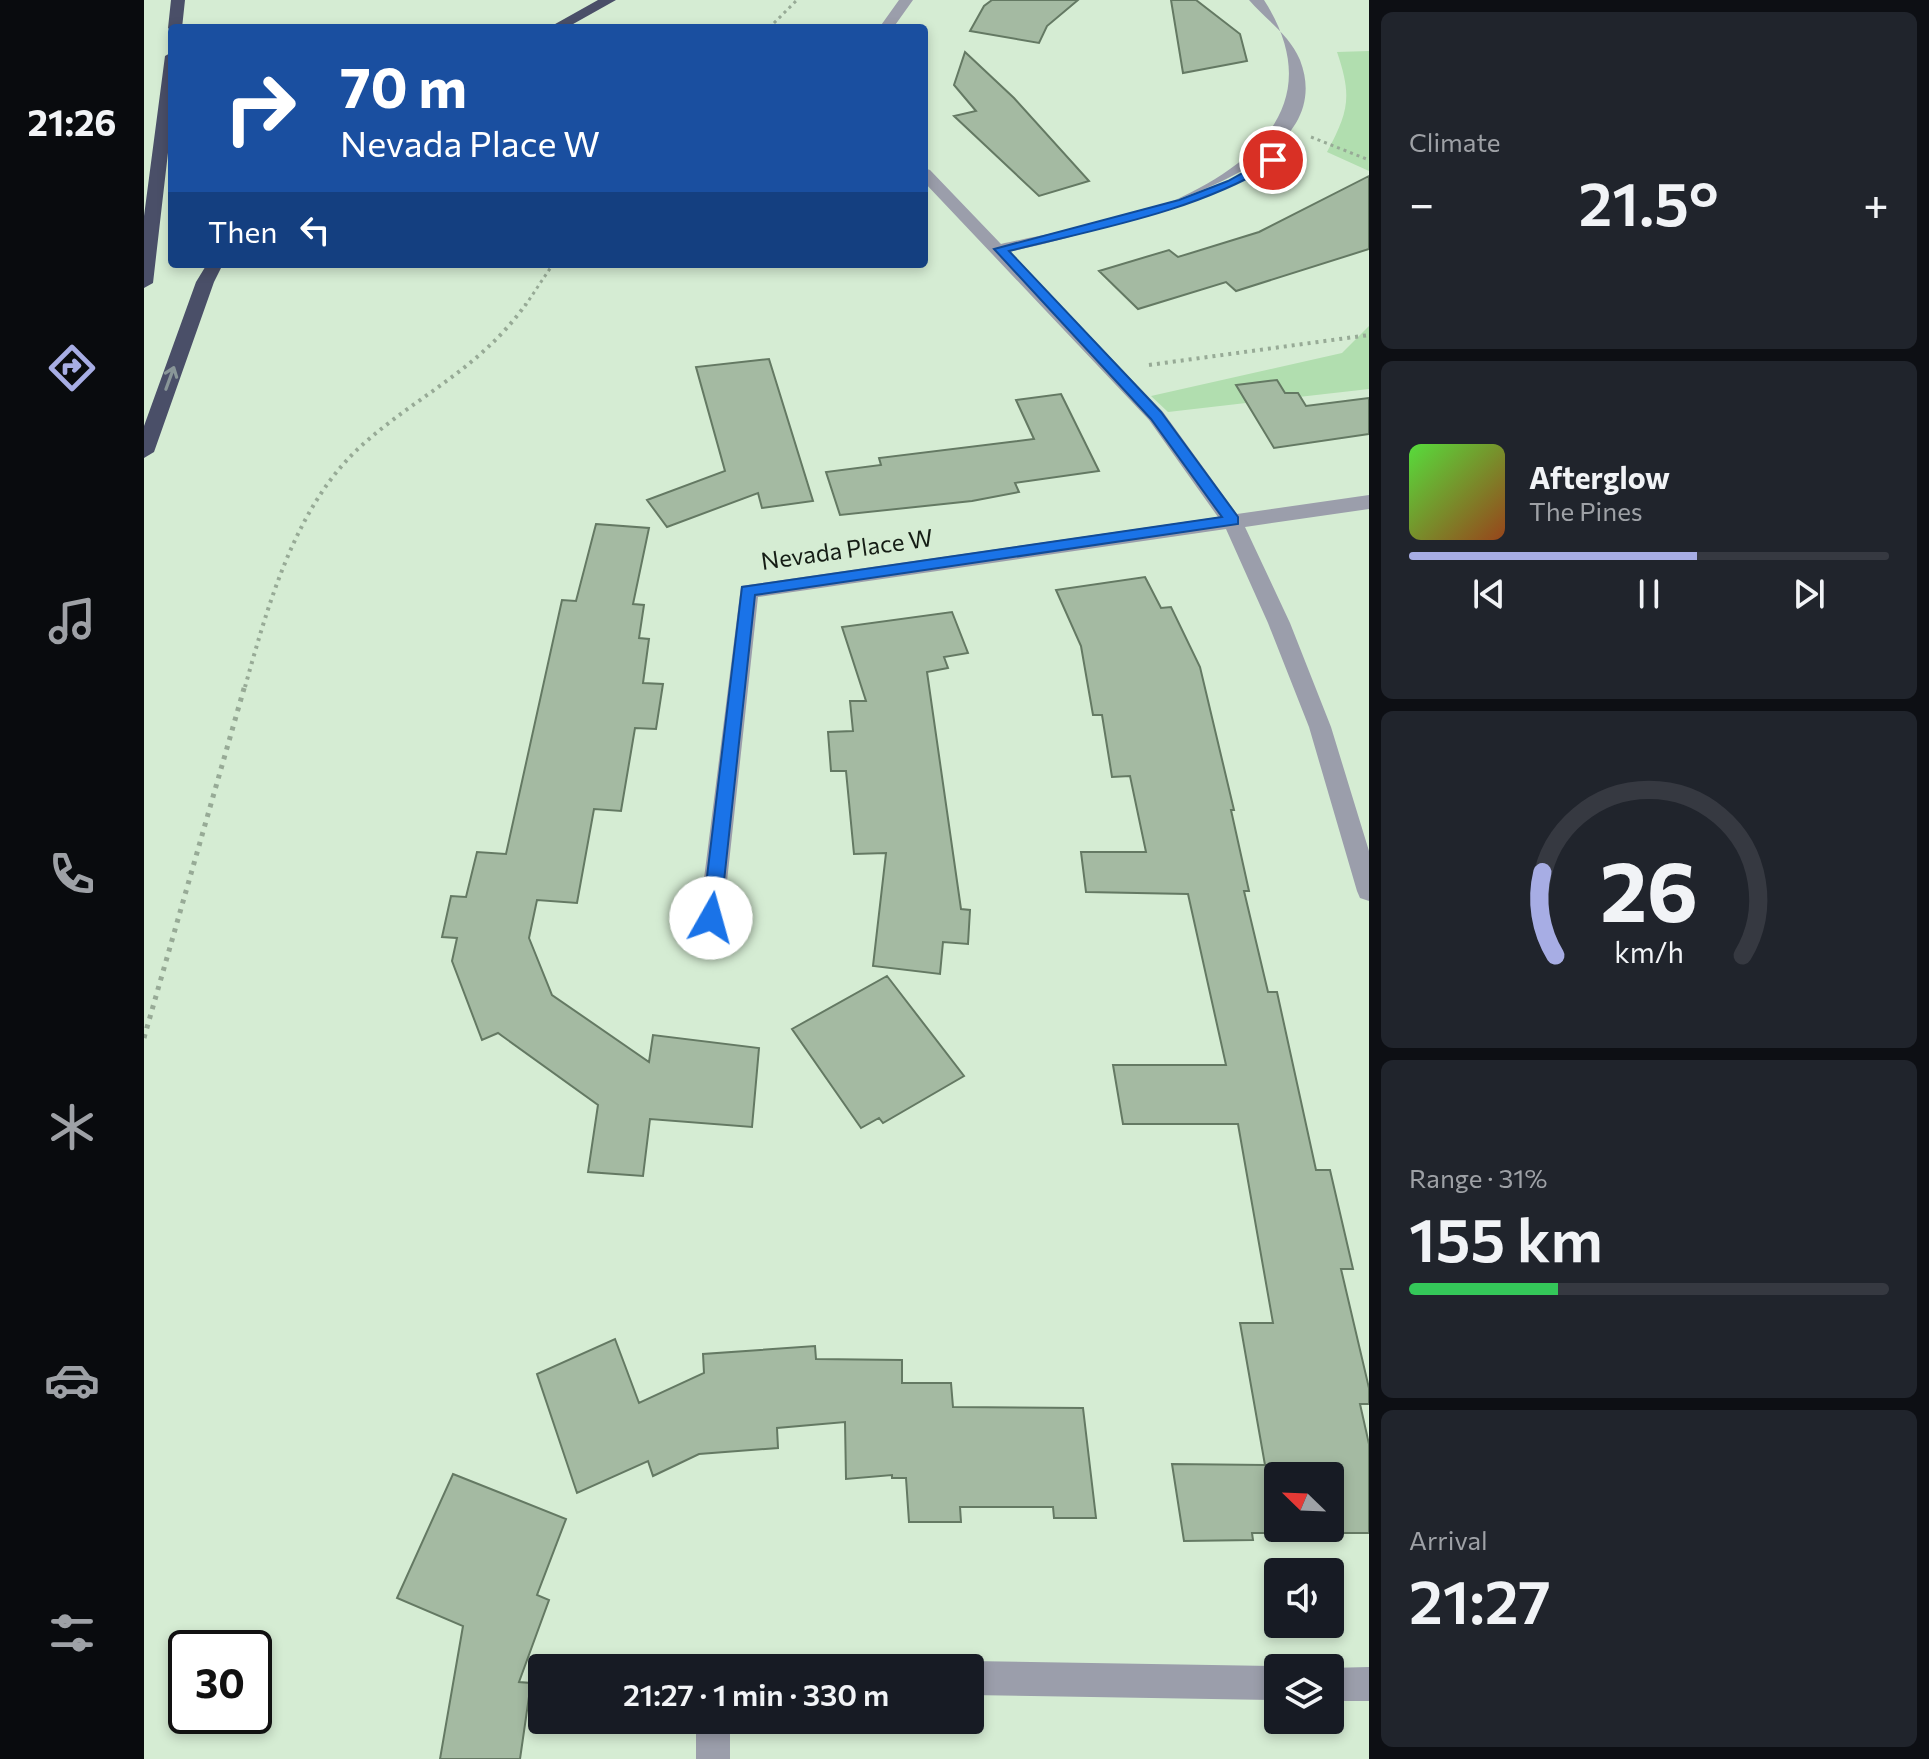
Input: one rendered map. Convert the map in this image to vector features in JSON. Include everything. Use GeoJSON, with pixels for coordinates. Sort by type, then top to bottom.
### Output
{"type":"FeatureCollection","features":[{"type":"Feature","properties":{"kind":"highway"},"geometry":{"type":"LineString","coordinates":[[175,24],[178,0]]}},
{"type":"Feature","properties":{"kind":"highway"},"geometry":{"type":"LineString","coordinates":[[563,24],[609,0]]}},
{"type":"Feature","properties":{"kind":"highway"},"geometry":{"type":"LineString","coordinates":[[144,283],[168,88]]}},
{"type":"Feature","properties":{"kind":"highway"},"geometry":{"type":"LineString","coordinates":[[144,452],[213,268]]}},
{"type":"Feature","properties":{"kind":"street"},"geometry":{"type":"LineString","coordinates":[[889,24],[906,0]]}},
{"type":"Feature","properties":{"kind":"street"},"geometry":{"type":"LineString","coordinates":[[1000,249],[1211,194],[1273,160],[1307,119],[1314,91],[1311,62],[1294,37],[1256,0]]}},
{"type":"Feature","properties":{"kind":"street"},"geometry":{"type":"LineString","coordinates":[[928,177],[1156,416],[1232,521],[1279,623],[1320,727],[1369,891]]}},
{"type":"Feature","properties":{"kind":"street"},"geometry":{"type":"LineString","coordinates":[[1232,521],[1369,502]]}},
{"type":"Feature","properties":{"kind":"street","name":"Nevada Place W"},"geometry":{"type":"LineString","coordinates":[[711,918],[748,591],[1232,521]]}},
{"type":"Feature","properties":{"kind":"street"},"geometry":{"type":"LineString","coordinates":[[984,1678],[1264,1683]]}},
{"type":"Feature","properties":{"kind":"street"},"geometry":{"type":"LineString","coordinates":[[1344,1684],[1369,1684]]}},
{"type":"Feature","properties":{"kind":"street"},"geometry":{"type":"LineString","coordinates":[[713,1734],[713,1759]]}},
{"type":"Feature","properties":{"kind":"path"},"geometry":{"type":"LineString","coordinates":[[773,24],[797,0]]}},
{"type":"Feature","properties":{"kind":"path"},"geometry":{"type":"LineString","coordinates":[[1298,132],[1369,160]]}},
{"type":"Feature","properties":{"kind":"path"},"geometry":{"type":"LineString","coordinates":[[144,1038],[249,675],[275,593],[300,534],[321,496],[353,452],[480,357],[523,312],[550,268]]}},
{"type":"Feature","properties":{"kind":"path"},"geometry":{"type":"LineString","coordinates":[[1112,370],[1369,335]]}},
{"type":"Feature","properties":{"kind":"green space"},"geometry":{"type":"Polygon","coordinates":[[[1369,51],[1369,171],[1327,152],[1346,103],[1345,80],[1337,52],[1369,51]]]}},
{"type":"Feature","properties":{"kind":"green space"},"geometry":{"type":"Polygon","coordinates":[[[1369,326],[1369,389],[1168,412],[1151,396],[1342,353],[1369,326]]]}},
{"type":"Feature","properties":{"kind":"building"},"geometry":{"type":"Polygon","coordinates":[[[992,0],[1078,0],[1047,26],[1039,43],[970,31],[984,6],[992,0]]]}},
{"type":"Feature","properties":{"kind":"building"},"geometry":{"type":"Polygon","coordinates":[[[1171,0],[1196,0],[1240,34],[1247,61],[1183,73],[1171,0]]]}},
{"type":"Feature","properties":{"kind":"building"},"geometry":{"type":"Polygon","coordinates":[[[965,52],[1014,98],[1089,181],[1039,196],[954,116],[976,111],[954,85],[965,52]]]}},
{"type":"Feature","properties":{"kind":"building"},"geometry":{"type":"Polygon","coordinates":[[[1369,176],[1369,249],[1236,291],[1226,282],[1138,309],[1099,271],[1169,250],[1178,257],[1259,232],[1369,176]]]}},
{"type":"Feature","properties":{"kind":"building"},"geometry":{"type":"Polygon","coordinates":[[[769,359],[813,501],[762,508],[758,493],[667,527],[647,500],[725,471],[696,367],[769,359]]]}},
{"type":"Feature","properties":{"kind":"building"},"geometry":{"type":"Polygon","coordinates":[[[1277,380],[1285,393],[1298,393],[1306,406],[1369,398],[1369,434],[1274,448],[1236,385],[1277,380]]]}},
{"type":"Feature","properties":{"kind":"building"},"geometry":{"type":"Polygon","coordinates":[[[1061,394],[1099,471],[1015,483],[1019,492],[972,501],[840,515],[826,472],[881,465],[879,458],[1034,439],[1016,400],[1061,394]]]}},
{"type":"Feature","properties":{"kind":"building"},"geometry":{"type":"Polygon","coordinates":[[[596,524],[649,528],[633,604],[644,605],[639,638],[649,639],[643,683],[663,684],[656,729],[635,728],[621,811],[594,809],[577,903],[537,900],[529,938],[552,995],[649,1062],[653,1035],[759,1048],[752,1127],[650,1119],[643,1176],[588,1172],[598,1105],[498,1033],[482,1040],[452,961],[457,938],[442,937],[451,896],[466,897],[477,852],[506,854],[562,600],[576,601],[596,524]]]}},
{"type":"Feature","properties":{"kind":"building"},"geometry":{"type":"Polygon","coordinates":[[[1145,577],[1161,608],[1171,607],[1200,667],[1234,810],[1231,810],[1249,891],[1244,891],[1268,992],[1277,992],[1316,1170],[1330,1170],[1353,1269],[1341,1269],[1369,1388],[1369,1404],[1360,1404],[1369,1444],[1369,1533],[1344,1533],[1344,1462],[1264,1462],[1240,1323],[1273,1323],[1238,1124],[1123,1124],[1113,1065],[1226,1065],[1188,894],[1086,892],[1081,852],[1146,852],[1130,776],[1112,777],[1102,715],[1093,715],[1081,646],[1056,590],[1145,577]]]}},
{"type":"Feature","properties":{"kind":"building"},"geometry":{"type":"Polygon","coordinates":[[[952,612],[968,653],[944,657],[948,668],[927,672],[961,909],[970,910],[968,944],[943,942],[940,974],[873,966],[886,853],[854,854],[846,771],[831,771],[828,732],[853,731],[850,701],[866,701],[842,627],[952,612]]]}},
{"type":"Feature","properties":{"kind":"building"},"geometry":{"type":"Polygon","coordinates":[[[887,976],[964,1076],[883,1123],[879,1118],[861,1128],[792,1029],[887,976]]]}},
{"type":"Feature","properties":{"kind":"building"},"geometry":{"type":"Polygon","coordinates":[[[615,1339],[639,1403],[704,1373],[703,1354],[815,1346],[816,1359],[902,1360],[902,1383],[951,1383],[953,1407],[1083,1408],[1096,1518],[1054,1518],[1053,1507],[960,1507],[961,1522],[909,1522],[906,1478],[892,1478],[892,1475],[846,1479],[845,1422],[777,1428],[778,1448],[699,1454],[653,1476],[648,1461],[577,1493],[537,1374],[615,1339]]]}},
{"type":"Feature","properties":{"kind":"building"},"geometry":{"type":"Polygon","coordinates":[[[1172,1464],[1264,1465],[1264,1533],[1252,1533],[1253,1540],[1184,1541],[1172,1464]]]}},
{"type":"Feature","properties":{"kind":"building"},"geometry":{"type":"Polygon","coordinates":[[[453,1474],[566,1519],[537,1595],[549,1600],[519,1682],[528,1683],[520,1759],[440,1759],[463,1626],[397,1598],[453,1474]]]}},
{"type":"Feature","properties":{"kind":"route"},"geometry":{"type":"LineString","coordinates":[[711,918],[748,591],[1232,521],[1156,416],[1033,288],[1000,249],[1184,203],[1233,184],[1273,160]]}}]}
